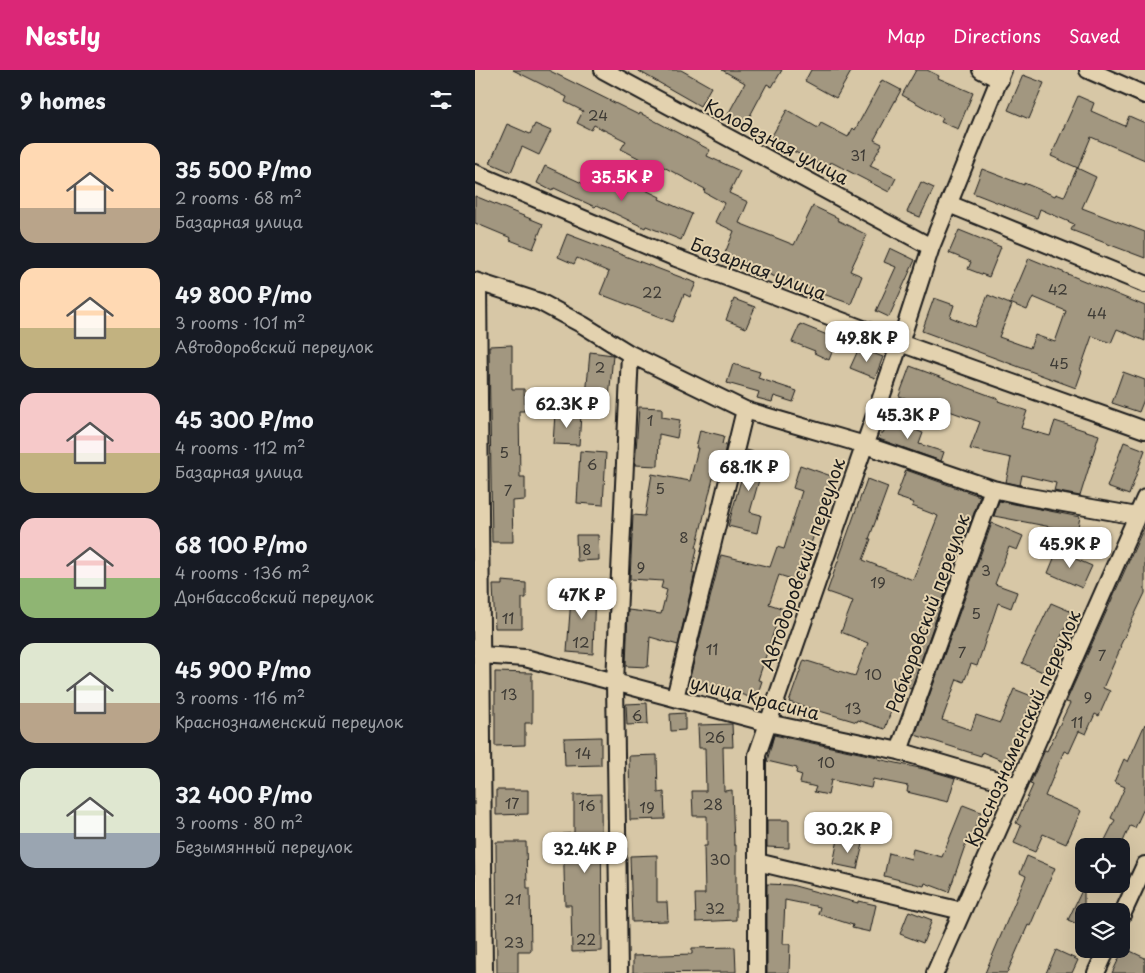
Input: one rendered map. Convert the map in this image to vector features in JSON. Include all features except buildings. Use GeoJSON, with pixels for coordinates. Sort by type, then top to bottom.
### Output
{"type":"FeatureCollection","features":[{"type":"Feature","properties":{"kind":"street","name":"Колодезная улица"},"geometry":{"type":"LineString","coordinates":[[603,70],[931,247]]}},
{"type":"Feature","properties":{"kind":"street"},"geometry":{"type":"LineString","coordinates":[[981,70],[1001,75]]}},
{"type":"Feature","properties":{"kind":"street"},"geometry":{"type":"LineString","coordinates":[[1088,70],[1145,95]]}},
{"type":"Feature","properties":{"kind":"street","name":"Автодоровский переулок"},"geometry":{"type":"LineString","coordinates":[[757,973],[757,755],[900,343],[931,247],[1001,75]]}},
{"type":"Feature","properties":{"kind":"street","name":"Базарная улица"},"geometry":{"type":"LineString","coordinates":[[475,173],[675,258],[900,343],[1145,430]]}},
{"type":"Feature","properties":{"kind":"street"},"geometry":{"type":"LineString","coordinates":[[949,204],[1145,284]]}},
{"type":"Feature","properties":{"kind":"street"},"geometry":{"type":"LineString","coordinates":[[484,973],[477,281],[541,302],[630,354],[745,410],[865,445],[993,489],[1137,516]]}},
{"type":"Feature","properties":{"kind":"street"},"geometry":{"type":"LineString","coordinates":[[619,973],[615,682],[630,354]]}},
{"type":"Feature","properties":{"kind":"street"},"geometry":{"type":"LineString","coordinates":[[675,698],[745,410]]}},
{"type":"Feature","properties":{"kind":"street","name":"Рабкоровский переулок"},"geometry":{"type":"LineString","coordinates":[[899,751],[993,489]]}},
{"type":"Feature","properties":{"kind":"street","name":"Краснознаменский переулок"},"geometry":{"type":"LineString","coordinates":[[935,973],[1145,498]]}},
{"type":"Feature","properties":{"kind":"street","name":"улица Красина"},"geometry":{"type":"LineString","coordinates":[[481,655],[525,658],[767,723],[899,751],[1017,786]]}},
{"type":"Feature","properties":{"kind":"street"},"geometry":{"type":"LineString","coordinates":[[757,862],[962,911]]}},
{"type":"Feature","properties":{"kind":"street"},"geometry":{"type":"LineString","coordinates":[[1128,903],[1145,865]]}},
{"type":"Feature","properties":{"kind":"street"},"geometry":{"type":"LineString","coordinates":[[1096,973],[1103,958]]}}]}
